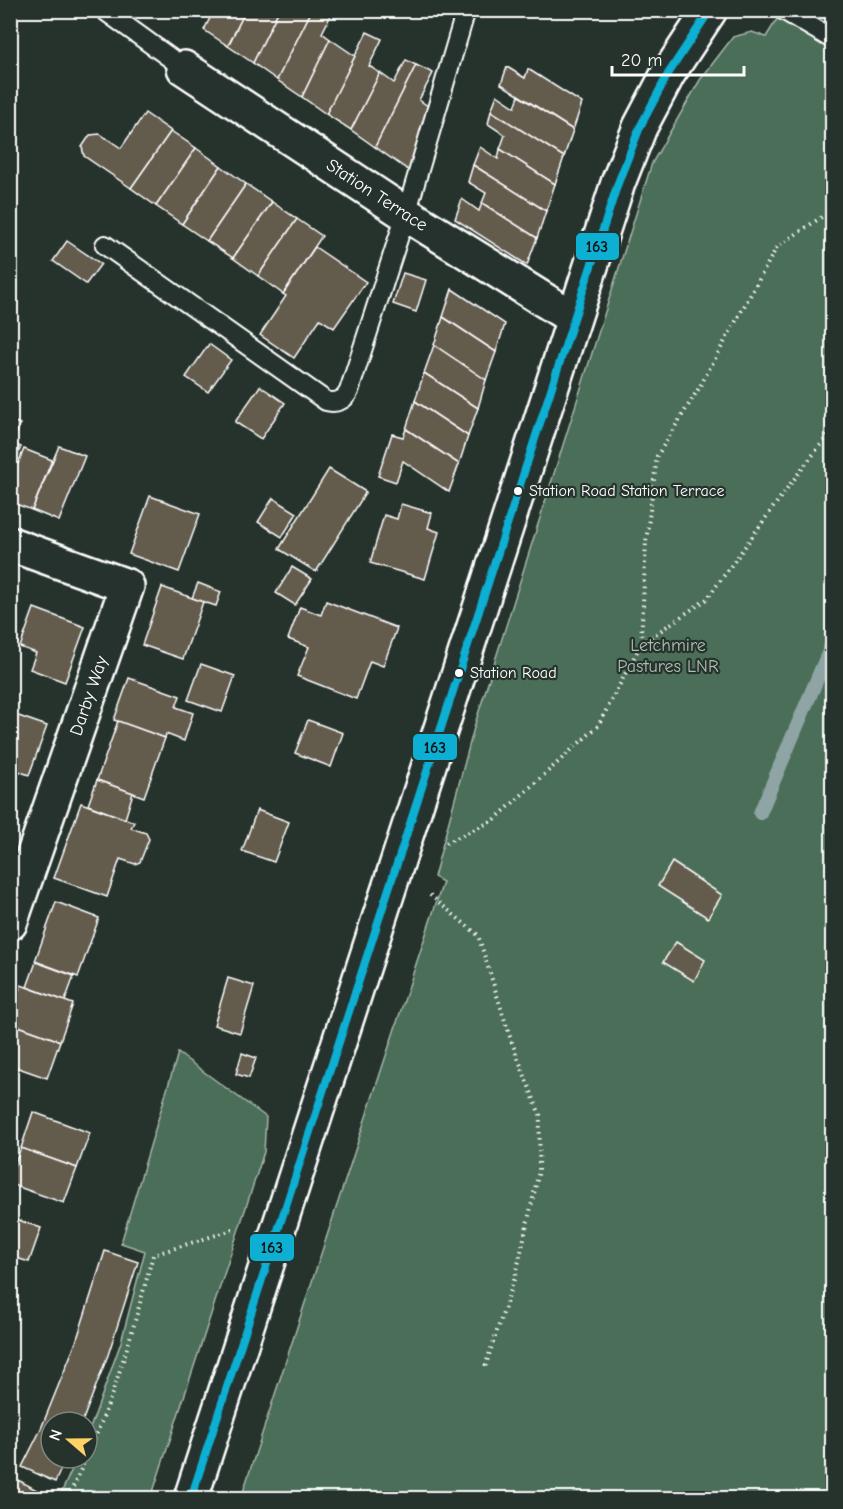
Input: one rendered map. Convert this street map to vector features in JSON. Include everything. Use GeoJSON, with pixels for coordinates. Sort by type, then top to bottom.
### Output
{"type":"FeatureCollection","features":[{"type":"Feature","properties":{"kind":"street"},"geometry":{"type":"LineString","coordinates":[[192,1498],[618,183],[640,127],[668,74],[710,10]]}},
{"type":"Feature","properties":{"kind":"street","name":"Station Terrace"},"geometry":{"type":"LineString","coordinates":[[184,68],[406,214],[573,318]]}},
{"type":"Feature","properties":{"kind":"street","name":"Darby Way"},"geometry":{"type":"LineString","coordinates":[[10,544],[127,586],[10,923]]}},
{"type":"Feature","properties":{"kind":"lane"},"geometry":{"type":"LineString","coordinates":[[104,10],[184,68]]}},
{"type":"Feature","properties":{"kind":"lane"},"geometry":{"type":"LineString","coordinates":[[105,245],[323,399],[334,403],[341,400],[347,394],[406,214],[466,10]]}},
{"type":"Feature","properties":{"kind":"lane"},"geometry":{"type":"LineString","coordinates":[[783,10],[832,39]]}},
{"type":"Feature","properties":{"kind":"path"},"geometry":{"type":"LineString","coordinates":[[484,1370],[516,1274],[539,1171],[540,1115],[511,1040],[478,935],[395,867],[494,820],[598,726],[641,644],[646,542],[657,456],[699,388],[777,248],[832,210]]}},
{"type":"Feature","properties":{"kind":"path"},"geometry":{"type":"LineString","coordinates":[[641,644],[707,599],[832,430]]}},
{"type":"Feature","properties":{"kind":"path"},"geometry":{"type":"LineString","coordinates":[[99,1428],[128,1346],[153,1255],[232,1230],[274,1241]]}},
{"type":"Feature","properties":{"kind":"path"},"geometry":{"type":"LineString","coordinates":[[68,1498],[81,1470]]}},
{"type":"Feature","properties":{"kind":"green space","name":"Letchmire Pastures LNR"},"geometry":{"type":"Polygon","coordinates":[[[782,11],[832,11],[832,1498],[241,1498],[443,882],[434,877],[475,724],[652,163],[700,80],[733,37],[752,32],[766,37],[782,11]]]}},
{"type":"Feature","properties":{"kind":"green space"},"geometry":{"type":"Polygon","coordinates":[[[178,1053],[266,1117],[264,1152],[151,1498],[59,1498],[72,1470],[99,1470],[99,1410],[97,1410],[121,1342],[145,1251],[121,1243],[178,1053]]]}},
{"type":"Feature","properties":{"kind":"building"},"geometry":{"type":"Polygon","coordinates":[[[214,10],[246,10],[228,46],[204,30],[214,10]]]}},
{"type":"Feature","properties":{"kind":"building"},"geometry":{"type":"Polygon","coordinates":[[[246,10],[279,10],[253,63],[228,46],[246,10]]]}},
{"type":"Feature","properties":{"kind":"building"},"geometry":{"type":"Polygon","coordinates":[[[279,10],[289,10],[293,13],[294,10],[312,10],[277,80],[253,63],[279,10]]]}},
{"type":"Feature","properties":{"kind":"building"},"geometry":{"type":"Polygon","coordinates":[[[312,10],[327,10],[332,13],[322,33],[330,39],[302,97],[277,80],[312,10]]]}},
{"type":"Feature","properties":{"kind":"building"},"geometry":{"type":"Polygon","coordinates":[[[367,32],[382,39],[369,66],[380,73],[351,130],[326,114],[367,32]]]}},
{"type":"Feature","properties":{"kind":"building"},"geometry":{"type":"Polygon","coordinates":[[[330,39],[355,56],[326,114],[302,97],[330,39]]]}},
{"type":"Feature","properties":{"kind":"building"},"geometry":{"type":"Polygon","coordinates":[[[406,60],[416,65],[375,147],[351,130],[380,73],[394,83],[406,60]]]}},
{"type":"Feature","properties":{"kind":"building"},"geometry":{"type":"Polygon","coordinates":[[[416,65],[433,73],[419,100],[428,106],[411,172],[375,147],[416,65]]]}},
{"type":"Feature","properties":{"kind":"building"},"geometry":{"type":"Polygon","coordinates":[[[507,67],[525,78],[528,69],[582,103],[573,130],[501,84],[507,67]]]}},
{"type":"Feature","properties":{"kind":"building"},"geometry":{"type":"Polygon","coordinates":[[[497,95],[515,107],[519,96],[573,130],[564,157],[491,111],[497,95]]]}},
{"type":"Feature","properties":{"kind":"building"},"geometry":{"type":"Polygon","coordinates":[[[491,111],[564,157],[555,184],[500,149],[505,135],[488,124],[491,111]]]}},
{"type":"Feature","properties":{"kind":"building"},"geometry":{"type":"Polygon","coordinates":[[[145,113],[171,131],[131,188],[84,156],[82,147],[90,135],[100,134],[121,148],[145,113]]]}},
{"type":"Feature","properties":{"kind":"building"},"geometry":{"type":"Polygon","coordinates":[[[171,131],[196,148],[156,206],[131,188],[171,131]]]}},
{"type":"Feature","properties":{"kind":"building"},"geometry":{"type":"Polygon","coordinates":[[[480,147],[498,159],[500,149],[555,184],[546,211],[473,165],[480,147]]]}},
{"type":"Feature","properties":{"kind":"building"},"geometry":{"type":"Polygon","coordinates":[[[196,148],[221,166],[182,224],[156,206],[196,148]]]}},
{"type":"Feature","properties":{"kind":"building"},"geometry":{"type":"Polygon","coordinates":[[[473,165],[546,211],[537,238],[482,203],[486,193],[468,182],[473,165]]]}},
{"type":"Feature","properties":{"kind":"building"},"geometry":{"type":"Polygon","coordinates":[[[221,166],[246,184],[207,241],[182,224],[221,166]]]}},
{"type":"Feature","properties":{"kind":"building"},"geometry":{"type":"Polygon","coordinates":[[[246,184],[272,202],[233,258],[207,241],[246,184]]]}},
{"type":"Feature","properties":{"kind":"building"},"geometry":{"type":"Polygon","coordinates":[[[462,199],[479,211],[482,203],[537,238],[527,265],[455,219],[462,199]]]}},
{"type":"Feature","properties":{"kind":"building"},"geometry":{"type":"Polygon","coordinates":[[[272,202],[297,219],[258,276],[233,258],[272,202]]]}},
{"type":"Feature","properties":{"kind":"building"},"geometry":{"type":"Polygon","coordinates":[[[297,219],[322,236],[283,294],[258,276],[297,219]]]}},
{"type":"Feature","properties":{"kind":"building"},"geometry":{"type":"Polygon","coordinates":[[[67,241],[101,264],[86,284],[53,261],[67,241]]]}},
{"type":"Feature","properties":{"kind":"building"},"geometry":{"type":"Polygon","coordinates":[[[315,247],[366,282],[334,328],[320,319],[294,358],[260,335],[286,296],[283,294],[315,247]]]}},
{"type":"Feature","properties":{"kind":"building"},"geometry":{"type":"Polygon","coordinates":[[[403,273],[426,280],[416,312],[393,304],[403,273]]]}},
{"type":"Feature","properties":{"kind":"building"},"geometry":{"type":"Polygon","coordinates":[[[452,289],[505,324],[496,352],[443,317],[452,289]]]}},
{"type":"Feature","properties":{"kind":"building"},"geometry":{"type":"Polygon","coordinates":[[[443,317],[496,352],[486,380],[434,345],[443,317]]]}},
{"type":"Feature","properties":{"kind":"building"},"geometry":{"type":"Polygon","coordinates":[[[209,344],[231,360],[208,392],[186,377],[209,344]]]}},
{"type":"Feature","properties":{"kind":"building"},"geometry":{"type":"Polygon","coordinates":[[[434,345],[486,380],[478,408],[424,373],[434,345]]]}},
{"type":"Feature","properties":{"kind":"building"},"geometry":{"type":"Polygon","coordinates":[[[424,373],[478,408],[468,436],[415,401],[424,373]]]}},
{"type":"Feature","properties":{"kind":"building"},"geometry":{"type":"Polygon","coordinates":[[[260,386],[285,403],[261,439],[235,422],[260,386]]]}},
{"type":"Feature","properties":{"kind":"building"},"geometry":{"type":"Polygon","coordinates":[[[415,401],[468,436],[459,464],[406,429],[415,401]]]}},
{"type":"Feature","properties":{"kind":"building"},"geometry":{"type":"Polygon","coordinates":[[[10,420],[20,424],[13,444],[21,447],[10,473],[10,420]]]}},
{"type":"Feature","properties":{"kind":"building"},"geometry":{"type":"Polygon","coordinates":[[[406,429],[459,464],[449,492],[403,461],[396,482],[378,476],[392,434],[403,437],[406,429]]]}},
{"type":"Feature","properties":{"kind":"building"},"geometry":{"type":"Polygon","coordinates":[[[59,446],[85,456],[59,521],[32,510],[59,446]]]}},
{"type":"Feature","properties":{"kind":"building"},"geometry":{"type":"Polygon","coordinates":[[[24,449],[52,460],[32,510],[10,502],[10,483],[24,449]]]}},
{"type":"Feature","properties":{"kind":"building"},"geometry":{"type":"Polygon","coordinates":[[[329,469],[366,492],[316,572],[279,549],[329,469]]]}},
{"type":"Feature","properties":{"kind":"building"},"geometry":{"type":"Polygon","coordinates":[[[150,496],[200,514],[179,572],[129,554],[150,496]]]}},
{"type":"Feature","properties":{"kind":"building"},"geometry":{"type":"Polygon","coordinates":[[[273,498],[297,513],[282,537],[258,522],[273,498]]]}},
{"type":"Feature","properties":{"kind":"building"},"geometry":{"type":"Polygon","coordinates":[[[401,504],[432,513],[428,528],[439,532],[425,579],[370,563],[384,515],[397,519],[401,504]]]}},
{"type":"Feature","properties":{"kind":"building"},"geometry":{"type":"Polygon","coordinates":[[[292,567],[312,579],[295,605],[276,593],[292,567]]]}},
{"type":"Feature","properties":{"kind":"building"},"geometry":{"type":"Polygon","coordinates":[[[198,583],[221,592],[216,606],[192,598],[198,583]]]}},
{"type":"Feature","properties":{"kind":"building"},"geometry":{"type":"Polygon","coordinates":[[[162,587],[203,602],[183,659],[142,645],[162,587]]]}},
{"type":"Feature","properties":{"kind":"building"},"geometry":{"type":"Polygon","coordinates":[[[326,601],[397,628],[383,666],[370,661],[356,699],[297,676],[309,647],[288,639],[300,607],[321,615],[326,601]]]}},
{"type":"Feature","properties":{"kind":"building"},"geometry":{"type":"Polygon","coordinates":[[[34,608],[85,627],[65,682],[30,669],[36,653],[20,647],[34,608]]]}},
{"type":"Feature","properties":{"kind":"building"},"geometry":{"type":"Polygon","coordinates":[[[201,664],[235,676],[222,712],[188,700],[201,664]]]}},
{"type":"Feature","properties":{"kind":"building"},"geometry":{"type":"Polygon","coordinates":[[[129,678],[180,696],[176,707],[193,713],[184,741],[166,734],[165,738],[114,720],[129,678]]]}},
{"type":"Feature","properties":{"kind":"building"},"geometry":{"type":"Polygon","coordinates":[[[10,713],[47,726],[29,775],[10,768],[10,713]]]}},
{"type":"Feature","properties":{"kind":"building"},"geometry":{"type":"Polygon","coordinates":[[[308,720],[343,733],[331,767],[295,753],[308,720]]]}},
{"type":"Feature","properties":{"kind":"building"},"geometry":{"type":"Polygon","coordinates":[[[118,721],[165,738],[144,797],[97,780],[118,721]]]}},
{"type":"Feature","properties":{"kind":"building"},"geometry":{"type":"Polygon","coordinates":[[[97,780],[133,793],[125,819],[88,805],[97,780]]]}},
{"type":"Feature","properties":{"kind":"building"},"geometry":{"type":"Polygon","coordinates":[[[81,803],[134,822],[131,828],[146,833],[149,839],[140,862],[135,864],[120,859],[107,897],[54,878],[81,803]]]}},
{"type":"Feature","properties":{"kind":"building"},"geometry":{"type":"Polygon","coordinates":[[[257,810],[289,822],[274,862],[242,851],[257,810]]]}},
{"type":"Feature","properties":{"kind":"building"},"geometry":{"type":"Polygon","coordinates":[[[672,862],[722,895],[708,918],[658,886],[672,862]]]}},
{"type":"Feature","properties":{"kind":"building"},"geometry":{"type":"Polygon","coordinates":[[[56,902],[99,918],[78,977],[35,961],[56,902]]]}},
{"type":"Feature","properties":{"kind":"building"},"geometry":{"type":"Polygon","coordinates":[[[676,942],[705,960],[694,981],[663,962],[676,942]]]}},
{"type":"Feature","properties":{"kind":"building"},"geometry":{"type":"Polygon","coordinates":[[[36,962],[74,976],[65,1001],[27,987],[36,962]]]}},
{"type":"Feature","properties":{"kind":"building"},"geometry":{"type":"Polygon","coordinates":[[[228,978],[254,986],[240,1033],[214,1025],[228,978]]]}},
{"type":"Feature","properties":{"kind":"building"},"geometry":{"type":"Polygon","coordinates":[[[21,985],[73,1004],[60,1041],[10,1023],[10,1013],[21,985]]]}},
{"type":"Feature","properties":{"kind":"building"},"geometry":{"type":"Polygon","coordinates":[[[10,1023],[60,1041],[47,1078],[10,1065],[10,1023]]]}},
{"type":"Feature","properties":{"kind":"building"},"geometry":{"type":"Polygon","coordinates":[[[242,1053],[256,1058],[249,1078],[236,1074],[242,1053]]]}},
{"type":"Feature","properties":{"kind":"building"},"geometry":{"type":"Polygon","coordinates":[[[33,1112],[90,1133],[77,1168],[21,1148],[33,1112]]]}},
{"type":"Feature","properties":{"kind":"building"},"geometry":{"type":"Polygon","coordinates":[[[21,1148],[77,1168],[64,1203],[10,1184],[10,1175],[21,1148]]]}},
{"type":"Feature","properties":{"kind":"building"},"geometry":{"type":"Polygon","coordinates":[[[10,1217],[41,1228],[29,1262],[10,1256],[10,1217]]]}},
{"type":"Feature","properties":{"kind":"building"},"geometry":{"type":"Polygon","coordinates":[[[105,1251],[138,1262],[108,1355],[87,1410],[48,1410],[76,1342],[105,1251]]]}},
{"type":"Feature","properties":{"kind":"building"},"geometry":{"type":"Polygon","coordinates":[[[39,1433],[39,1470],[60,1470],[55,1482],[22,1467],[39,1433]]]}},
{"type":"Feature","properties":{"kind":"building"},"geometry":{"type":"Polygon","coordinates":[[[16,1479],[48,1496],[47,1498],[10,1498],[10,1491],[16,1479]]]}},
{"type":"Feature","properties":{"kind":"waterway"},"geometry":{"type":"LineString","coordinates":[[760,813],[832,644]]}},
{"type":"Feature","properties":{"kind":"transit line","name":"163"},"geometry":{"type":"LineString","coordinates":[[191,1498],[618,183],[640,127],[668,74],[710,10]]}},
{"type":"Feature","properties":{"kind":"place","name":"Station Road Station Terrace"},"geometry":{"type":"Point","coordinates":[518,491]}},
{"type":"Feature","properties":{"kind":"place","name":"Station Road"},"geometry":{"type":"Point","coordinates":[459,673]}}]}
